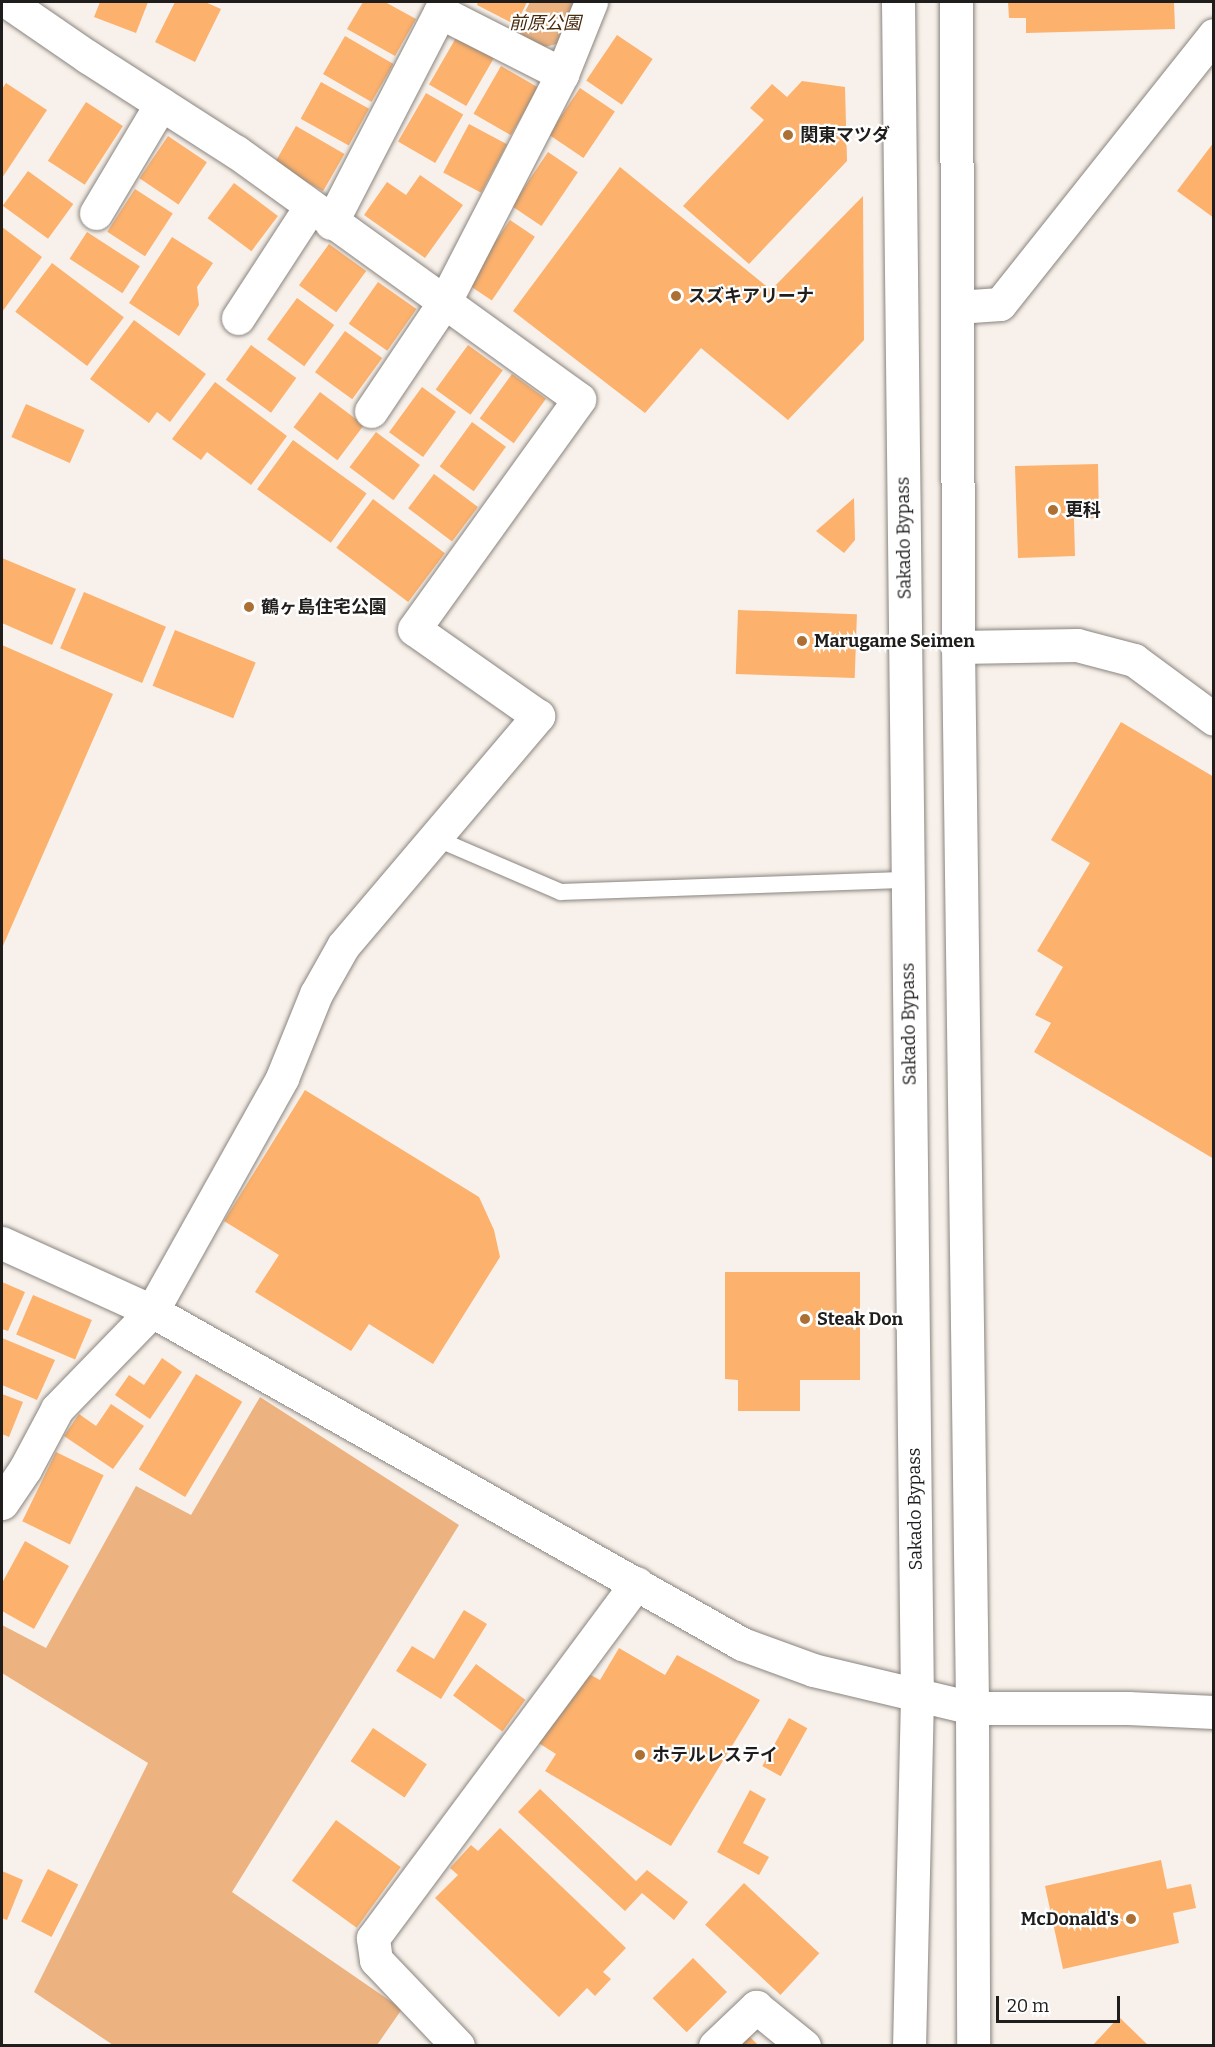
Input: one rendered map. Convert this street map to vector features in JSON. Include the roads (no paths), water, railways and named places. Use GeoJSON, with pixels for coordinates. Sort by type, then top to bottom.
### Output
{"type":"FeatureCollection","features":[{"type":"Feature","properties":{"kind":"main road"},"geometry":{"type":"LineString","coordinates":[[2,1503],[13,1464],[57,1409],[152,1311],[282,1078],[315,994],[343,946],[433,837],[538,716],[414,629],[579,399],[236,153],[8,2]]}},
{"type":"Feature","properties":{"kind":"main road"},"geometry":{"type":"LineString","coordinates":[[371,411],[445,301],[562,74],[591,2]]}},
{"type":"Feature","properties":{"kind":"main road","name":"Sakado Bypass"},"geometry":{"type":"LineString","coordinates":[[898,2],[917,1696],[909,2046]]}},
{"type":"Feature","properties":{"kind":"main road"},"geometry":{"type":"LineString","coordinates":[[956,2],[958,647],[972,1708],[973,2046]]}},
{"type":"Feature","properties":{"kind":"main road"},"geometry":{"type":"LineString","coordinates":[[238,318],[321,215],[440,12],[562,74]]}},
{"type":"Feature","properties":{"kind":"main road"},"geometry":{"type":"LineString","coordinates":[[957,307],[1000,304],[1209,52]]}},
{"type":"Feature","properties":{"kind":"main road"},"geometry":{"type":"LineString","coordinates":[[96,213],[160,104]]}},
{"type":"Feature","properties":{"kind":"main road"},"geometry":{"type":"LineString","coordinates":[[958,647],[1077,645],[1134,660],[1214,719]]}},
{"type":"Feature","properties":{"kind":"main road"},"geometry":{"type":"LineString","coordinates":[[2,1243],[152,1311],[742,1644],[813,1670],[972,1708],[1128,1708],[1214,1712]]}},
{"type":"Feature","properties":{"kind":"main road"},"geometry":{"type":"LineString","coordinates":[[458,2046],[376,1960],[373,1938],[637,1583]]}},
{"type":"Feature","properties":{"kind":"main road"},"geometry":{"type":"LineString","coordinates":[[715,2046],[756,2007],[804,2046]]}},
{"type":"Feature","properties":{"kind":"lane"},"geometry":{"type":"LineString","coordinates":[[433,837],[561,892],[908,880]]}},
{"type":"Feature","properties":{"kind":"place","name":"関東マツダ"},"geometry":{"type":"Point","coordinates":[788,135]}},
{"type":"Feature","properties":{"kind":"place","name":"スズキアリーナ"},"geometry":{"type":"Point","coordinates":[676,296]}},
{"type":"Feature","properties":{"kind":"place","name":"更科"},"geometry":{"type":"Point","coordinates":[1053,510]}},
{"type":"Feature","properties":{"kind":"place","name":"鶴ヶ島住宅公園"},"geometry":{"type":"Point","coordinates":[249,607]}},
{"type":"Feature","properties":{"kind":"place","name":"Marugame Seimen"},"geometry":{"type":"Point","coordinates":[802,641]}},
{"type":"Feature","properties":{"kind":"place","name":"Steak Don"},"geometry":{"type":"Point","coordinates":[805,1319]}},
{"type":"Feature","properties":{"kind":"place","name":"ホテルレステイ"},"geometry":{"type":"Point","coordinates":[640,1755]}},
{"type":"Feature","properties":{"kind":"place","name":"McDonald's"},"geometry":{"type":"Point","coordinates":[1131,1919]}},
{"type":"Feature","properties":{"kind":"park label","name":"前原公園"},"geometry":{"type":"Point","coordinates":[545,23]}}]}
